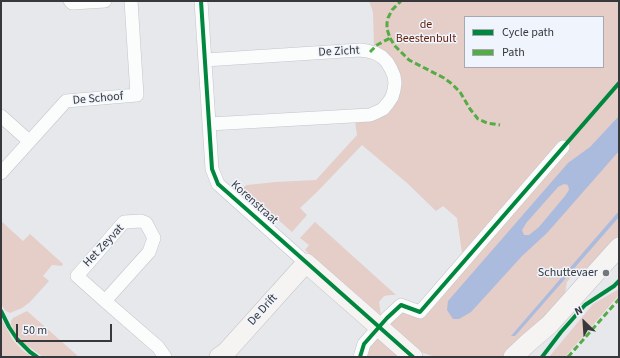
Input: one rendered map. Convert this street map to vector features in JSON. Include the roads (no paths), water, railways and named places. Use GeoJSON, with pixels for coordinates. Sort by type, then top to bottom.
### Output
{"type":"FeatureCollection","features":[{"type":"Feature","properties":{"kind":"street"},"geometry":{"type":"LineString","coordinates":[[70,1],[72,3],[105,1]]}},
{"type":"Feature","properties":{"kind":"street","name":"De Schoof"},"geometry":{"type":"LineString","coordinates":[[1,173],[66,102],[137,96],[130,1]]}},
{"type":"Feature","properties":{"kind":"street","name":"Korenstraat"},"geometry":{"type":"LineString","coordinates":[[201,1],[212,169],[218,184],[413,357]]}},
{"type":"Feature","properties":{"kind":"street","name":"De Zicht"},"geometry":{"type":"LineString","coordinates":[[205,60],[360,50],[375,53],[382,57],[391,69],[395,83],[392,97],[388,104],[383,109],[370,115],[209,124]]}},
{"type":"Feature","properties":{"kind":"street"},"geometry":{"type":"LineString","coordinates":[[1,116],[29,141]]}},
{"type":"Feature","properties":{"kind":"street"},"geometry":{"type":"LineString","coordinates":[[360,357],[364,344],[378,327],[401,305],[420,312],[563,147]]}},
{"type":"Feature","properties":{"kind":"street","name":"Het Zeyvat"},"geometry":{"type":"LineString","coordinates":[[105,301],[149,252],[154,238],[146,224],[141,221],[124,222],[77,276],[105,301],[158,347],[165,357]]}},
{"type":"Feature","properties":{"kind":"street"},"geometry":{"type":"LineString","coordinates":[[529,357],[550,325],[619,246]]}},
{"type":"Feature","properties":{"kind":"street","name":"De Drift"},"geometry":{"type":"LineString","coordinates":[[219,357],[226,352],[306,263]]}},
{"type":"Feature","properties":{"kind":"street"},"geometry":{"type":"LineString","coordinates":[[513,357],[528,342],[550,325]]}},
{"type":"Feature","properties":{"kind":"water"},"geometry":{"type":"Polygon","coordinates":[[[619,116],[619,151],[547,233],[522,256],[471,312],[459,319],[453,319],[447,310],[448,301],[568,163],[590,147],[619,116]],[[564,184],[558,187],[527,222],[522,230],[524,235],[529,235],[539,227],[565,196],[569,190],[568,185],[564,184]]]}},
{"type":"Feature","properties":{"kind":"water"},"geometry":{"type":"Polygon","coordinates":[[[619,211],[619,217],[515,336],[511,336],[619,211]]]}},
{"type":"Feature","properties":{"kind":"place","name":"Schuttevaer"},"geometry":{"type":"Point","coordinates":[606,273]}},
{"type":"Feature","properties":{"kind":"park label","name":"de Beestenbult"},"geometry":{"type":"Point","coordinates":[426,32]}}]}
